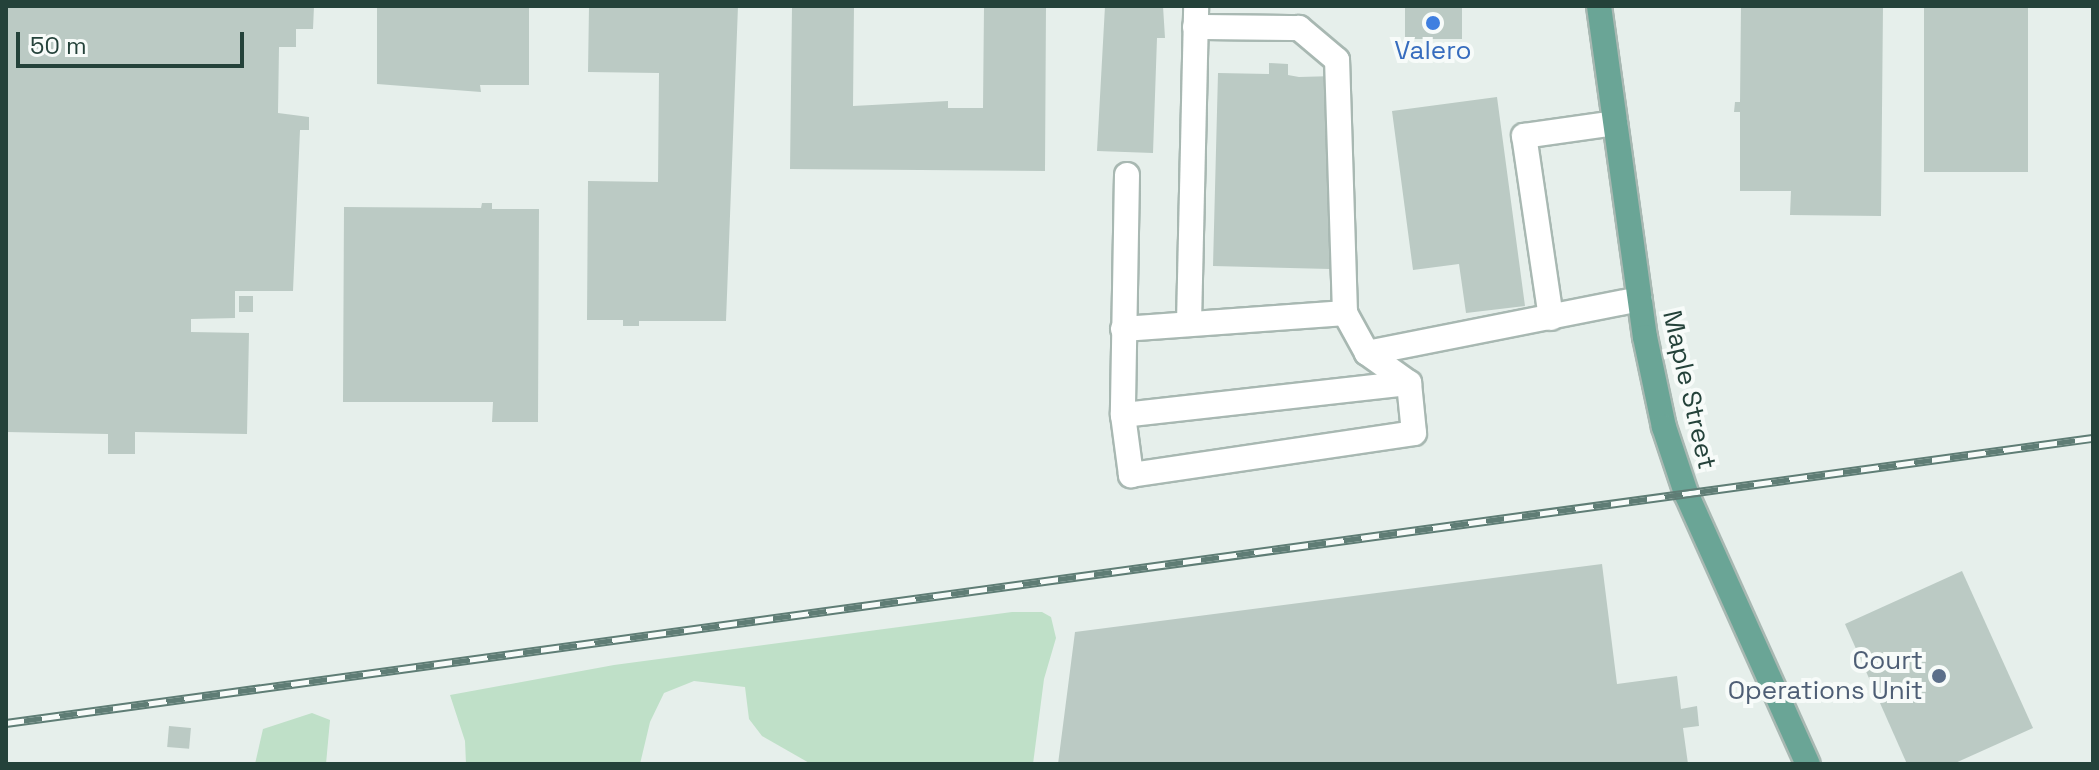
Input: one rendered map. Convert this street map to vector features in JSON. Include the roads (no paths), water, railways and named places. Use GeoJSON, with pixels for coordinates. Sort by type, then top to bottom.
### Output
{"type":"FeatureCollection","features":[{"type":"Feature","properties":{"kind":"main road","name":"Maple Street"},"geometry":{"type":"LineString","coordinates":[[1599,6],[1640,299],[1664,427],[1686,493],[1808,764]]}},
{"type":"Feature","properties":{"kind":"lane"},"geometry":{"type":"LineString","coordinates":[[1127,175],[1123,415],[1131,475],[1414,433],[1409,383],[1367,353],[1345,313],[1340,75],[1337,60],[1300,17],[1196,17],[1189,323]]}},
{"type":"Feature","properties":{"kind":"lane"},"geometry":{"type":"LineString","coordinates":[[1551,318],[1524,136],[1615,123]]}},
{"type":"Feature","properties":{"kind":"lane"},"geometry":{"type":"LineString","coordinates":[[1367,353],[1640,299]]}},
{"type":"Feature","properties":{"kind":"lane"},"geometry":{"type":"LineString","coordinates":[[1123,329],[1345,313]]}},
{"type":"Feature","properties":{"kind":"lane"},"geometry":{"type":"LineString","coordinates":[[1123,415],[1409,383]]}},
{"type":"Feature","properties":{"kind":"railway"},"geometry":{"type":"LineString","coordinates":[[6,723],[2093,438]]}},
{"type":"Feature","properties":{"kind":"place","name":"Valero"},"geometry":{"type":"Point","coordinates":[1433,23]}},
{"type":"Feature","properties":{"kind":"place","name":"Court Operations Unit"},"geometry":{"type":"Point","coordinates":[1939,676]}}]}
